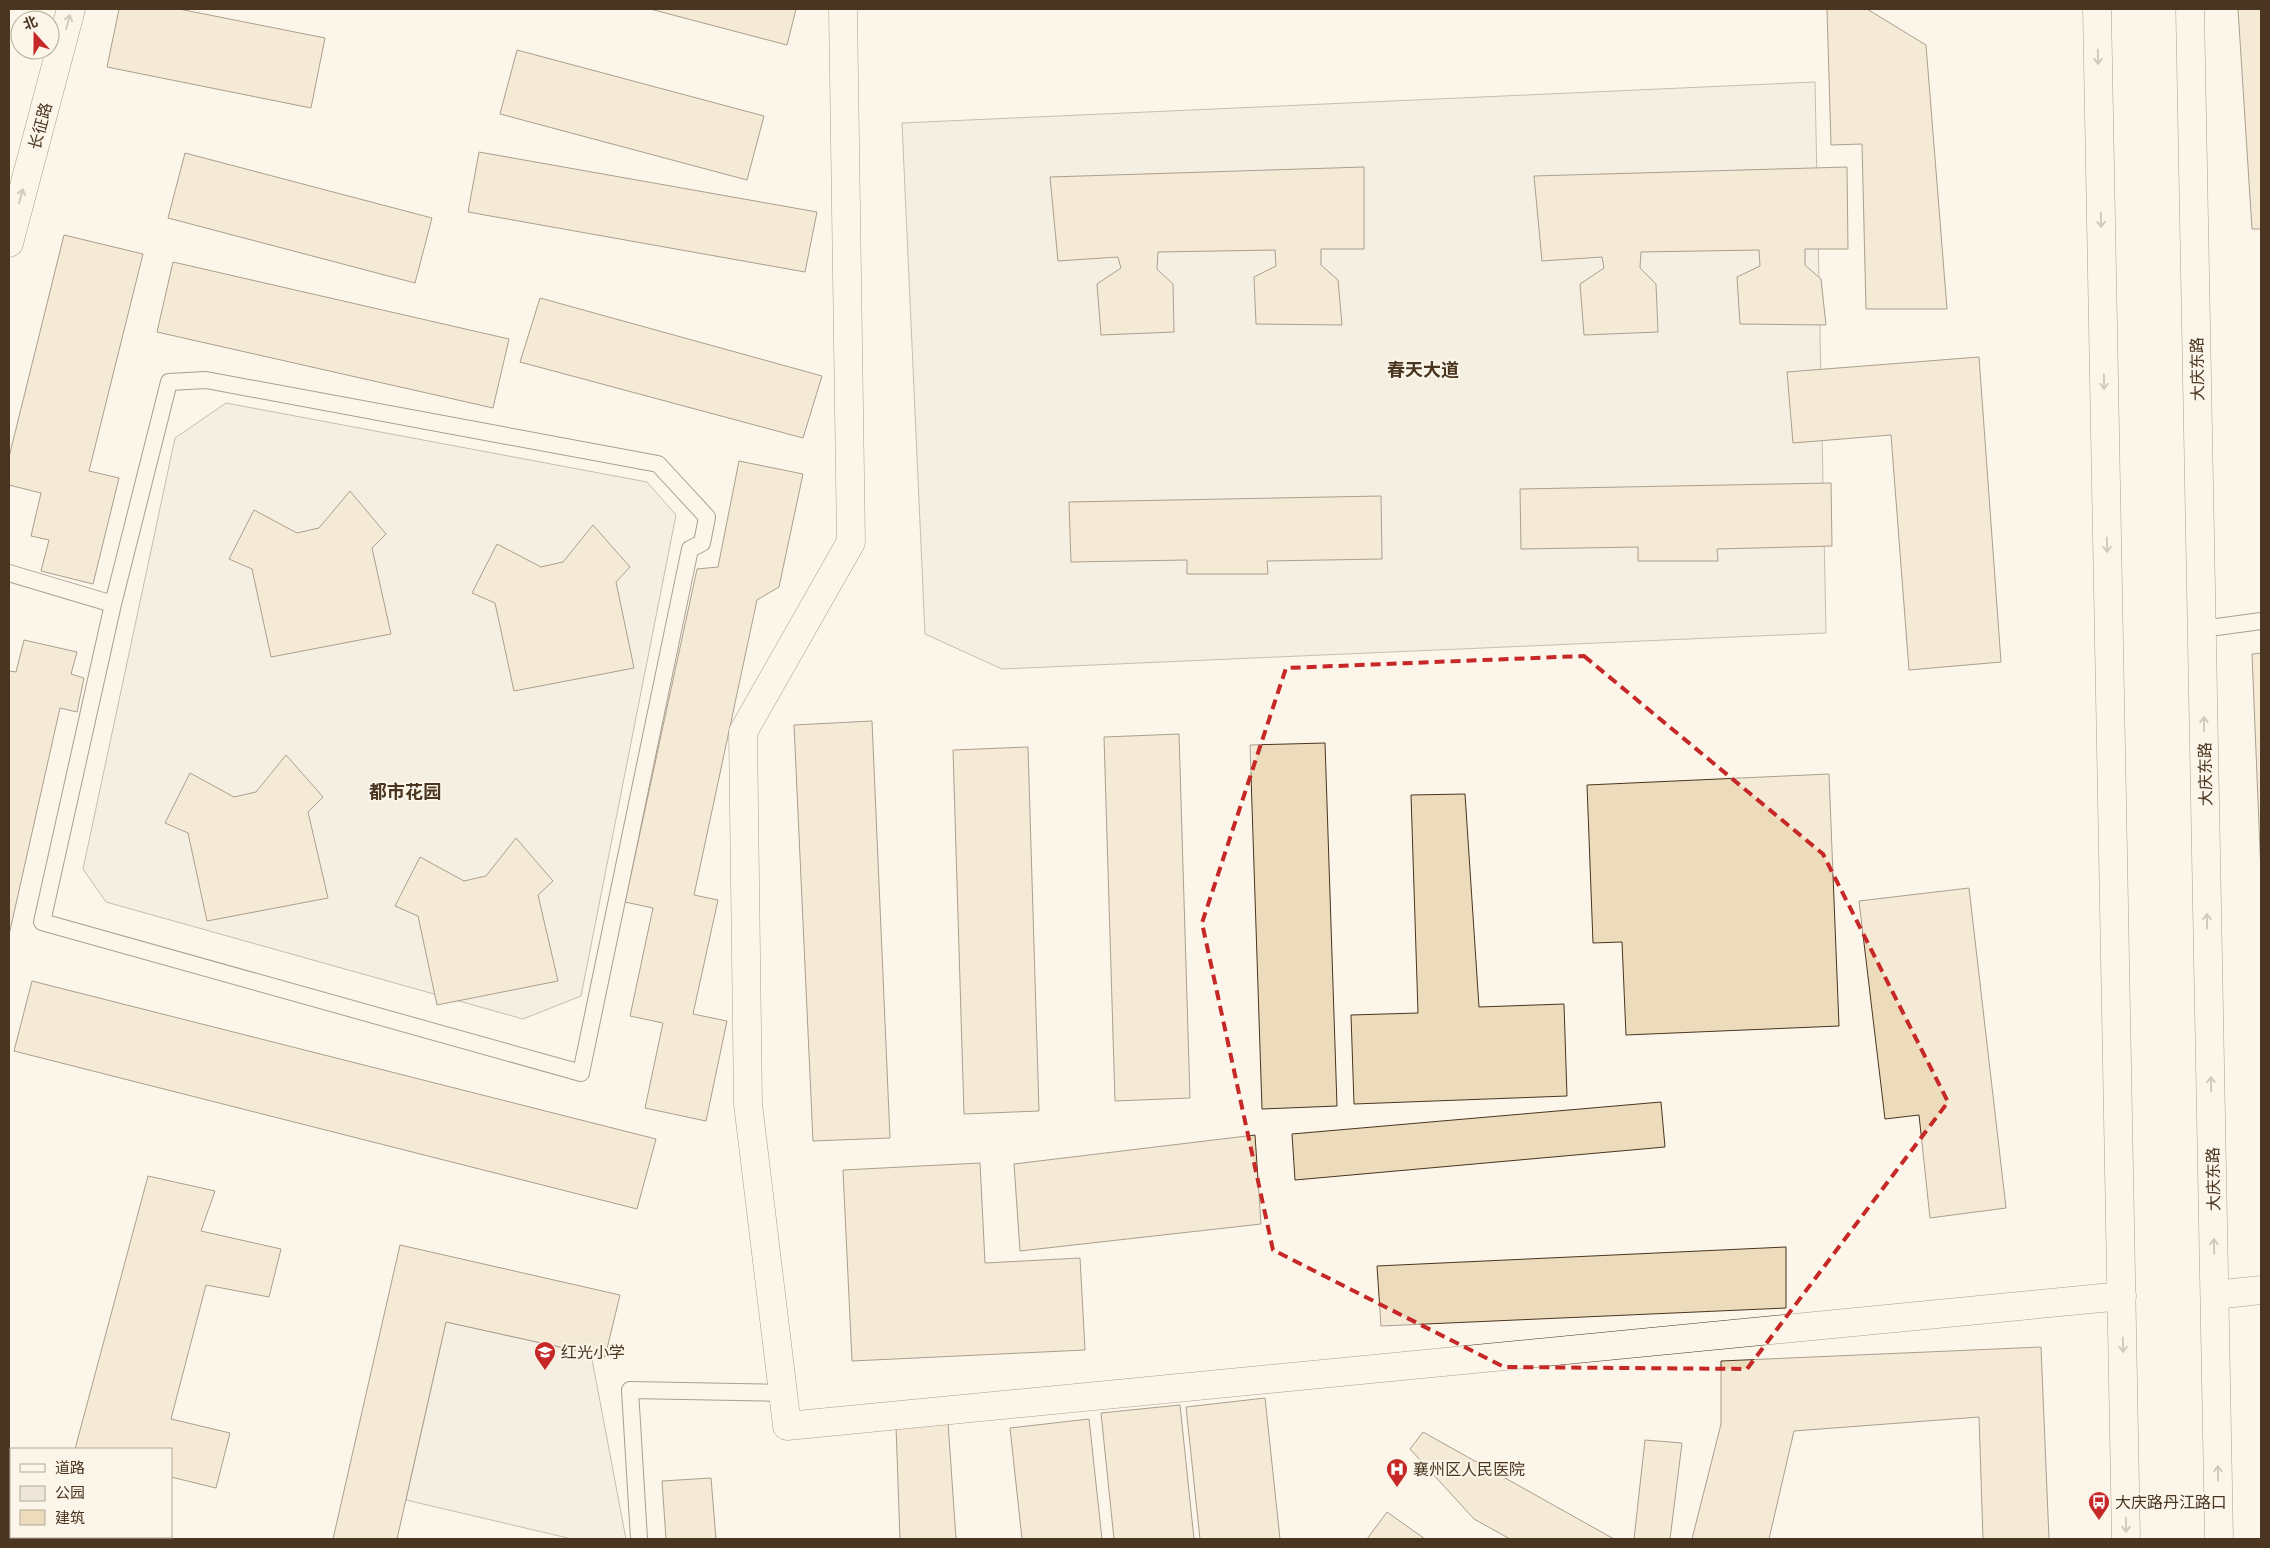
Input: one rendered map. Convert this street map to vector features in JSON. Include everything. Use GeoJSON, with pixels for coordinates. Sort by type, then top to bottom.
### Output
{"type":"FeatureCollection","features":[{"type":"Feature","properties":{"kind":"main road","name":"长征路"},"geometry":{"type":"LineString","coordinates":[[9,243],[72,9]]}},
{"type":"Feature","properties":{"kind":"main road"},"geometry":{"type":"LineString","coordinates":[[843,9],[851,542],[743,732],[748,1104],[788,1426],[2122,1296]]}},
{"type":"Feature","properties":{"kind":"main road"},"geometry":{"type":"LineString","coordinates":[[2097,9],[2126,1539]]}},
{"type":"Feature","properties":{"kind":"main road","name":"大庆东路"},"geometry":{"type":"LineString","coordinates":[[2190,9],[2219,1539]]}},
{"type":"Feature","properties":{"kind":"main road"},"geometry":{"type":"LineString","coordinates":[[2215,1295],[2261,1290]]}},
{"type":"Feature","properties":{"kind":"lane"},"geometry":{"type":"LineString","coordinates":[[206,380],[658,464],[707,516],[702,544],[690,549],[581,1073],[42,922],[113,604],[169,382],[206,380]]}},
{"type":"Feature","properties":{"kind":"lane"},"geometry":{"type":"LineString","coordinates":[[9,573],[113,604]]}},
{"type":"Feature","properties":{"kind":"lane"},"geometry":{"type":"LineString","coordinates":[[2202,629],[2261,621]]}},
{"type":"Feature","properties":{"kind":"lane"},"geometry":{"type":"LineString","coordinates":[[639,1539],[630,1390],[784,1394]]}},
{"type":"Feature","properties":{"kind":"highlighted area"},"geometry":{"type":"Polygon","coordinates":[[[1584,656],[1823,854],[1948,1102],[1747,1369],[1504,1367],[1273,1250],[1202,923],[1286,668],[1584,656]]]}},
{"type":"Feature","properties":{"kind":"green space"},"geometry":{"type":"Polygon","coordinates":[[[1815,82],[1826,633],[1002,669],[925,634],[902,123],[1815,82]]]}},
{"type":"Feature","properties":{"kind":"green space"},"geometry":{"type":"Polygon","coordinates":[[[226,403],[647,482],[676,515],[581,996],[523,1019],[106,902],[83,869],[175,438],[226,403]]]}},
{"type":"Feature","properties":{"kind":"green space"},"geometry":{"type":"Polygon","coordinates":[[[446,1322],[591,1354],[626,1539],[572,1539],[406,1500],[446,1322]]]}},
{"type":"Feature","properties":{"kind":"building"},"geometry":{"type":"Polygon","coordinates":[[[119,9],[179,9],[325,38],[311,108],[107,67],[119,9]]]}},
{"type":"Feature","properties":{"kind":"building"},"geometry":{"type":"Polygon","coordinates":[[[650,9],[796,9],[787,45],[650,9]]]}},
{"type":"Feature","properties":{"kind":"building"},"geometry":{"type":"Polygon","coordinates":[[[1827,9],[1867,9],[1926,45],[1947,309],[1866,309],[1862,144],[1831,145],[1827,9]]]}},
{"type":"Feature","properties":{"kind":"building"},"geometry":{"type":"Polygon","coordinates":[[[2238,9],[2261,9],[2261,229],[2252,229],[2238,9]]]}},
{"type":"Feature","properties":{"kind":"building"},"geometry":{"type":"Polygon","coordinates":[[[517,50],[764,116],[747,180],[500,114],[517,50]]]}},
{"type":"Feature","properties":{"kind":"building"},"geometry":{"type":"Polygon","coordinates":[[[479,152],[817,212],[805,272],[468,212],[479,152]]]}},
{"type":"Feature","properties":{"kind":"building"},"geometry":{"type":"Polygon","coordinates":[[[185,153],[432,218],[415,283],[168,218],[185,153]]]}},
{"type":"Feature","properties":{"kind":"building"},"geometry":{"type":"Polygon","coordinates":[[[1364,167],[1364,249],[1321,249],[1321,265],[1338,280],[1342,325],[1256,324],[1254,277],[1276,266],[1275,250],[1158,252],[1157,269],[1173,284],[1174,332],[1101,335],[1097,284],[1121,268],[1118,257],[1058,261],[1050,177],[1364,167]]]}},
{"type":"Feature","properties":{"kind":"building"},"geometry":{"type":"Polygon","coordinates":[[[1847,167],[1848,249],[1805,249],[1805,265],[1821,279],[1826,325],[1740,324],[1737,277],[1760,266],[1759,250],[1641,252],[1640,268],[1656,284],[1658,332],[1584,335],[1580,284],[1604,268],[1602,257],[1542,261],[1534,176],[1847,167]]]}},
{"type":"Feature","properties":{"kind":"building"},"geometry":{"type":"Polygon","coordinates":[[[64,235],[143,254],[89,471],[119,478],[93,584],[41,571],[49,540],[31,536],[41,493],[9,485],[9,457],[64,235]]]}},
{"type":"Feature","properties":{"kind":"building"},"geometry":{"type":"Polygon","coordinates":[[[173,262],[509,339],[493,408],[157,332],[173,262]]]}},
{"type":"Feature","properties":{"kind":"building"},"geometry":{"type":"Polygon","coordinates":[[[540,298],[822,376],[803,438],[520,362],[540,298]]]}},
{"type":"Feature","properties":{"kind":"building"},"geometry":{"type":"Polygon","coordinates":[[[1979,357],[2001,662],[1909,670],[1891,435],[1793,443],[1787,372],[1979,357]]]}},
{"type":"Feature","properties":{"kind":"building"},"geometry":{"type":"Polygon","coordinates":[[[739,461],[803,474],[779,587],[757,600],[694,895],[718,900],[693,1014],[727,1021],[706,1121],[645,1108],[663,1023],[630,1016],[653,908],[625,902],[697,569],[718,567],[739,461]]]}},
{"type":"Feature","properties":{"kind":"building"},"geometry":{"type":"Polygon","coordinates":[[[1831,483],[1832,546],[1717,549],[1718,561],[1638,561],[1638,547],[1521,549],[1520,489],[1831,483]]]}},
{"type":"Feature","properties":{"kind":"building"},"geometry":{"type":"Polygon","coordinates":[[[350,491],[386,534],[372,548],[391,634],[271,657],[252,569],[229,559],[254,510],[297,533],[319,528],[350,491]]]}},
{"type":"Feature","properties":{"kind":"building"},"geometry":{"type":"Polygon","coordinates":[[[1381,496],[1382,559],[1267,561],[1268,574],[1187,574],[1187,560],[1071,562],[1069,502],[1381,496]]]}},
{"type":"Feature","properties":{"kind":"building"},"geometry":{"type":"Polygon","coordinates":[[[593,525],[630,567],[616,582],[634,668],[514,691],[495,603],[472,593],[497,544],[541,567],[563,562],[593,525]]]}},
{"type":"Feature","properties":{"kind":"building"},"geometry":{"type":"Polygon","coordinates":[[[24,640],[77,652],[71,674],[84,678],[77,712],[60,708],[9,935],[9,671],[16,672],[24,640]]]}},
{"type":"Feature","properties":{"kind":"building"},"geometry":{"type":"Polygon","coordinates":[[[2261,653],[2261,873],[2252,654],[2261,653]]]}},
{"type":"Feature","properties":{"kind":"building"},"geometry":{"type":"Polygon","coordinates":[[[872,721],[890,1138],[813,1141],[794,725],[872,721]]]}},
{"type":"Feature","properties":{"kind":"building"},"geometry":{"type":"Polygon","coordinates":[[[1179,734],[1190,1098],[1115,1101],[1104,737],[1179,734]]]}},
{"type":"Feature","properties":{"kind":"building"},"geometry":{"type":"Polygon","coordinates":[[[1325,743],[1337,1106],[1262,1109],[1250,745],[1325,743]]]}},
{"type":"Feature","properties":{"kind":"building"},"geometry":{"type":"Polygon","coordinates":[[[1028,747],[1039,1111],[964,1114],[953,750],[1028,747]]]}},
{"type":"Feature","properties":{"kind":"building"},"geometry":{"type":"Polygon","coordinates":[[[286,755],[323,797],[308,812],[328,898],[207,921],[188,833],[165,823],[190,773],[234,797],[256,792],[286,755]]]}},
{"type":"Feature","properties":{"kind":"building"},"geometry":{"type":"Polygon","coordinates":[[[1829,774],[1839,1026],[1626,1035],[1622,942],[1593,943],[1587,785],[1829,774]]]}},
{"type":"Feature","properties":{"kind":"building"},"geometry":{"type":"Polygon","coordinates":[[[1465,794],[1479,1007],[1564,1004],[1567,1096],[1354,1104],[1351,1015],[1418,1013],[1411,795],[1465,794]]]}},
{"type":"Feature","properties":{"kind":"building"},"geometry":{"type":"Polygon","coordinates":[[[516,838],[553,881],[538,895],[558,981],[437,1005],[418,916],[395,906],[420,857],[464,881],[486,876],[516,838]]]}},
{"type":"Feature","properties":{"kind":"building"},"geometry":{"type":"Polygon","coordinates":[[[1969,888],[2006,1208],[1930,1218],[1919,1115],[1885,1119],[1859,901],[1969,888]]]}},
{"type":"Feature","properties":{"kind":"building"},"geometry":{"type":"Polygon","coordinates":[[[32,981],[656,1139],[637,1209],[14,1051],[32,981]]]}},
{"type":"Feature","properties":{"kind":"building"},"geometry":{"type":"Polygon","coordinates":[[[1661,1102],[1665,1147],[1295,1180],[1292,1134],[1661,1102]]]}},
{"type":"Feature","properties":{"kind":"building"},"geometry":{"type":"Polygon","coordinates":[[[1255,1135],[1261,1224],[1020,1251],[1014,1164],[1255,1135]]]}},
{"type":"Feature","properties":{"kind":"building"},"geometry":{"type":"Polygon","coordinates":[[[980,1163],[985,1263],[1080,1258],[1085,1350],[852,1361],[843,1170],[980,1163]]]}},
{"type":"Feature","properties":{"kind":"building"},"geometry":{"type":"Polygon","coordinates":[[[148,1176],[215,1191],[201,1231],[281,1249],[269,1297],[206,1285],[171,1419],[230,1433],[216,1488],[172,1477],[172,1448],[75,1448],[148,1176]]]}},
{"type":"Feature","properties":{"kind":"building"},"geometry":{"type":"Polygon","coordinates":[[[400,1245],[620,1295],[605,1357],[446,1322],[397,1539],[333,1539],[400,1245]]]}},
{"type":"Feature","properties":{"kind":"building"},"geometry":{"type":"Polygon","coordinates":[[[1786,1247],[1786,1308],[1381,1326],[1377,1266],[1786,1247]]]}},
{"type":"Feature","properties":{"kind":"building"},"geometry":{"type":"Polygon","coordinates":[[[2041,1347],[2049,1539],[1983,1539],[1979,1417],[1794,1431],[1769,1539],[1692,1539],[1721,1424],[1721,1361],[2041,1347]]]}},
{"type":"Feature","properties":{"kind":"building"},"geometry":{"type":"Polygon","coordinates":[[[1265,1398],[1280,1539],[1200,1539],[1186,1407],[1265,1398]]]}},
{"type":"Feature","properties":{"kind":"building"},"geometry":{"type":"Polygon","coordinates":[[[1180,1405],[1194,1539],[1114,1539],[1101,1413],[1180,1405]]]}},
{"type":"Feature","properties":{"kind":"building"},"geometry":{"type":"Polygon","coordinates":[[[1089,1419],[1102,1539],[1022,1539],[1010,1428],[1089,1419]]]}},
{"type":"Feature","properties":{"kind":"building"},"geometry":{"type":"Polygon","coordinates":[[[948,1422],[956,1539],[900,1539],[896,1426],[948,1422]]]}},
{"type":"Feature","properties":{"kind":"building"},"geometry":{"type":"Polygon","coordinates":[[[1423,1432],[1614,1539],[1510,1539],[1474,1519],[1410,1449],[1423,1432]]]}},
{"type":"Feature","properties":{"kind":"building"},"geometry":{"type":"Polygon","coordinates":[[[1645,1440],[1682,1443],[1670,1539],[1634,1539],[1645,1440]]]}},
{"type":"Feature","properties":{"kind":"building"},"geometry":{"type":"Polygon","coordinates":[[[711,1478],[716,1539],[666,1539],[662,1481],[711,1478]]]}},
{"type":"Feature","properties":{"kind":"building"},"geometry":{"type":"Polygon","coordinates":[[[1387,1512],[1425,1539],[1367,1539],[1387,1512]]]}},
{"type":"Feature","properties":{"kind":"place","name":"红光小学"},"geometry":{"type":"Point","coordinates":[545,1371]}},
{"type":"Feature","properties":{"kind":"place","name":"襄州区人民医院"},"geometry":{"type":"Point","coordinates":[1397,1488]}},
{"type":"Feature","properties":{"kind":"place","name":"大庆路丹江路口"},"geometry":{"type":"Point","coordinates":[2099,1521]}},
{"type":"Feature","properties":{"kind":"district","name":"春天大道"},"geometry":{"type":"Point","coordinates":[1423,369]}},
{"type":"Feature","properties":{"kind":"district","name":"都市花园"},"geometry":{"type":"Point","coordinates":[405,791]}}]}
